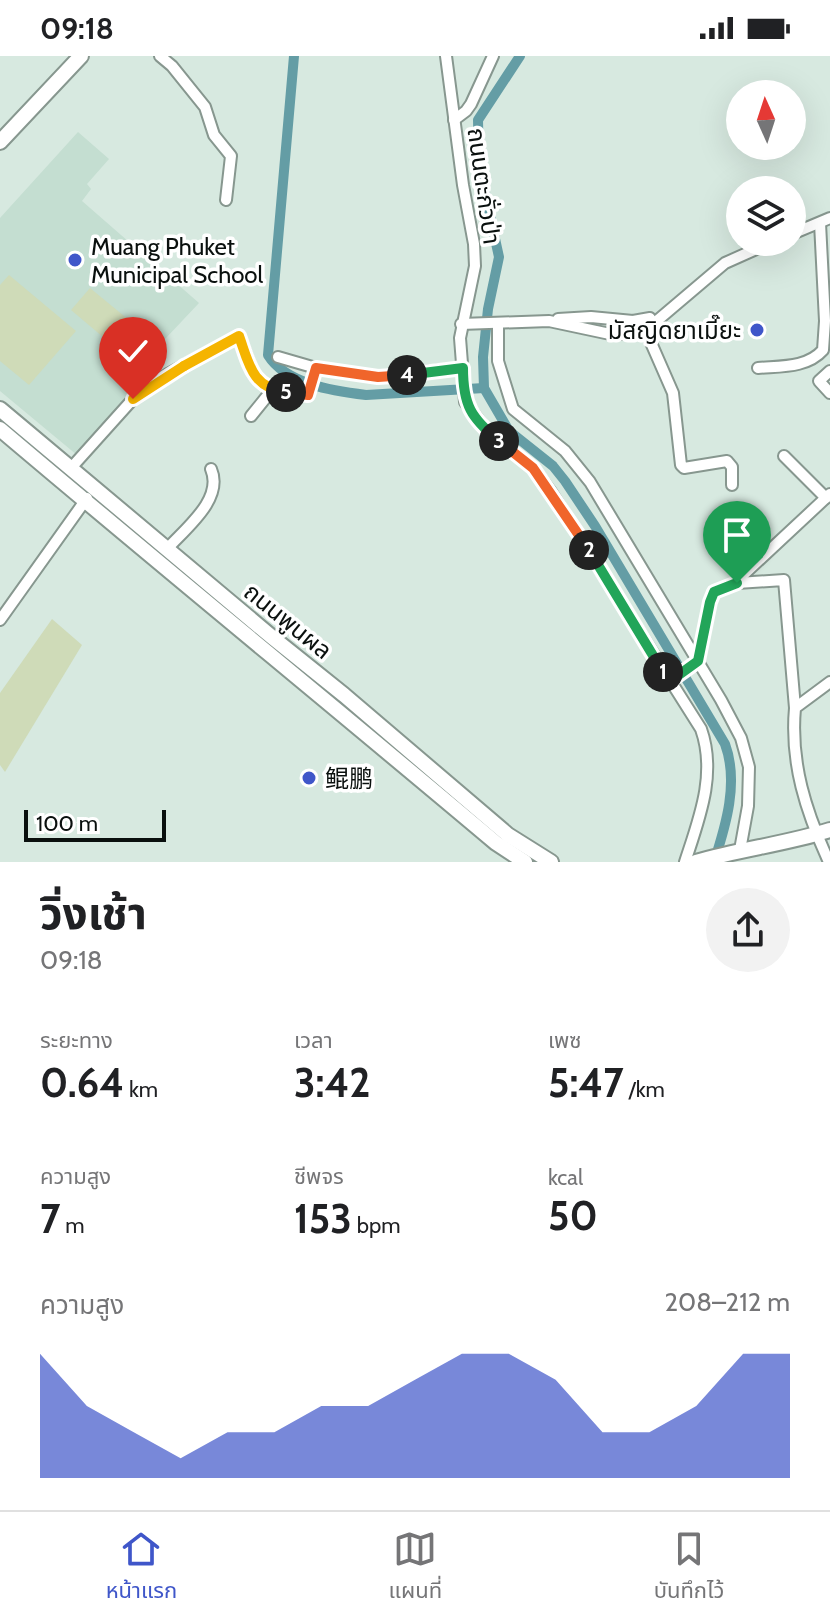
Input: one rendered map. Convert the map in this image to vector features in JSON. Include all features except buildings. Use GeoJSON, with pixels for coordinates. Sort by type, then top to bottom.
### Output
{"type":"FeatureCollection","features":[{"type":"Feature","properties":{"kind":"main road"},"geometry":{"type":"LineString","coordinates":[[0,142],[81,56]]}},
{"type":"Feature","properties":{"kind":"main road","name":"ถนนพูนผล"},"geometry":{"type":"LineString","coordinates":[[0,409],[508,835],[551,862]]}},
{"type":"Feature","properties":{"kind":"main road","name":"ถนนพูนผล"},"geometry":{"type":"LineString","coordinates":[[0,429],[496,843],[525,862]]}},
{"type":"Feature","properties":{"kind":"main road"},"geometry":{"type":"LineString","coordinates":[[697,862],[823,832]]}},
{"type":"Feature","properties":{"kind":"street"},"geometry":{"type":"LineString","coordinates":[[160,56],[205,107],[214,135],[231,156],[226,200]]}},
{"type":"Feature","properties":{"kind":"street","name":"ถนนตะกั่วป่า"},"geometry":{"type":"LineString","coordinates":[[446,56],[474,244],[475,266],[461,324],[463,389],[469,410],[478,422],[533,468],[551,492],[701,729],[708,757],[703,804],[685,862]]}},
{"type":"Feature","properties":{"kind":"street"},"geometry":{"type":"LineString","coordinates":[[454,120],[471,104],[493,56]]}},
{"type":"Feature","properties":{"kind":"street"},"geometry":{"type":"LineString","coordinates":[[758,368],[804,363],[823,350],[825,221],[806,228]]}},
{"type":"Feature","properties":{"kind":"street"},"geometry":{"type":"LineString","coordinates":[[461,324],[549,321],[610,334],[628,334],[670,308],[725,263],[741,256]]}},
{"type":"Feature","properties":{"kind":"street"},"geometry":{"type":"LineString","coordinates":[[498,324],[498,361],[513,409],[565,451],[590,482],[741,738],[749,767],[748,806],[737,854]]}},
{"type":"Feature","properties":{"kind":"street"},"geometry":{"type":"LineString","coordinates":[[644,324],[673,393],[682,466],[727,461],[732,467],[732,485]]}},
{"type":"Feature","properties":{"kind":"street"},"geometry":{"type":"LineString","coordinates":[[71,468],[133,399],[168,374],[239,336],[253,372],[261,384],[272,390],[308,395],[315,372]]}},
{"type":"Feature","properties":{"kind":"street"},"geometry":{"type":"LineString","coordinates":[[278,357],[315,372],[378,377],[463,368]]}},
{"type":"Feature","properties":{"kind":"street"},"geometry":{"type":"LineString","coordinates":[[830,371],[819,381],[830,393]]}},
{"type":"Feature","properties":{"kind":"street"},"geometry":{"type":"LineString","coordinates":[[251,416],[272,390]]}},
{"type":"Feature","properties":{"kind":"street"},"geometry":{"type":"LineString","coordinates":[[742,576],[828,496],[784,456]]}},
{"type":"Feature","properties":{"kind":"street"},"geometry":{"type":"LineString","coordinates":[[167,549],[200,513],[213,492],[215,479],[211,469]]}},
{"type":"Feature","properties":{"kind":"street"},"geometry":{"type":"LineString","coordinates":[[0,620],[94,488]]}},
{"type":"Feature","properties":{"kind":"street"},"geometry":{"type":"LineString","coordinates":[[669,682],[698,661],[714,592],[737,583],[784,580],[795,708],[794,753],[805,805],[823,832],[829,862]]}},
{"type":"Feature","properties":{"kind":"street"},"geometry":{"type":"LineString","coordinates":[[795,708],[830,682]]}},
{"type":"Feature","properties":{"kind":"shaded area","name":"Muang Phuket Municipal School"},"geometry":{"type":"Polygon","coordinates":[[[78,132],[109,159],[87,184],[91,189],[82,201],[199,303],[166,338],[130,358],[137,386],[77,455],[0,391],[0,218],[78,132]]]}},
{"type":"Feature","properties":{"kind":"shaded area"},"geometry":{"type":"Polygon","coordinates":[[[9,275],[76,331],[29,385],[0,361],[0,285],[9,275]]]}},
{"type":"Feature","properties":{"kind":"shaded area"},"geometry":{"type":"Polygon","coordinates":[[[90,288],[135,325],[116,348],[71,310],[90,288]]]}},
{"type":"Feature","properties":{"kind":"shaded area"},"geometry":{"type":"Polygon","coordinates":[[[52,619],[82,645],[5,772],[0,765],[0,693],[52,619]]]}},
{"type":"Feature","properties":{"kind":"waterway"},"geometry":{"type":"LineString","coordinates":[[294,56],[268,355],[276,365],[298,379],[325,388],[366,395],[484,388]]}},
{"type":"Feature","properties":{"kind":"waterway"},"geometry":{"type":"LineString","coordinates":[[520,56],[478,120],[479,165],[499,257],[488,309],[483,357],[484,388],[509,431],[553,466],[565,481],[725,744],[731,788],[714,862]]}},
{"type":"Feature","properties":{"kind":"place","name":"Muang Phuket Municipal School"},"geometry":{"type":"Point","coordinates":[75,260]}},
{"type":"Feature","properties":{"kind":"place","name":"มัสญิดยาเมี๊ยะ"},"geometry":{"type":"Point","coordinates":[757,330]}},
{"type":"Feature","properties":{"kind":"place","name":"鲲鹏"},"geometry":{"type":"Point","coordinates":[309,778]}},
{"type":"Feature","properties":{"kind":"route"},"geometry":{"type":"LineString","coordinates":[[133,399],[168,374],[239,336],[253,372],[261,384],[272,390],[308,395],[316,368],[378,377],[463,368],[465,402],[469,410],[487,431],[533,468],[551,492],[669,682],[698,661],[714,592],[737,583]]}}]}
